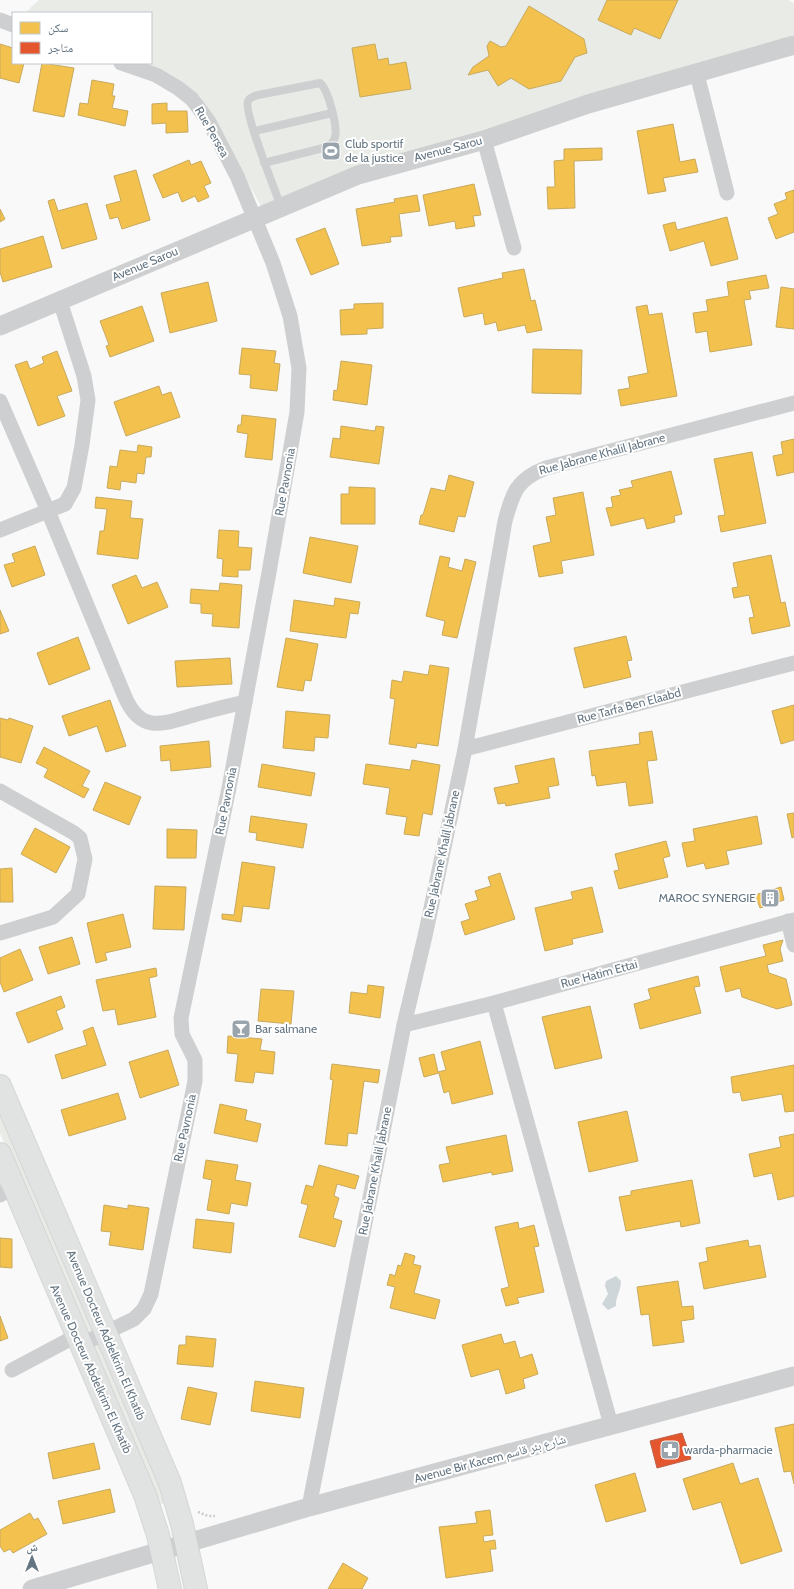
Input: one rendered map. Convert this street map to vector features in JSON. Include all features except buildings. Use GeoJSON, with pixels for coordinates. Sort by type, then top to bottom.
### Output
{"type":"FeatureCollection","features":[{"type":"Feature","properties":{"kind":"main road","name":"Avenue Docteur Addelkrim El Khatib"},"geometry":{"type":"LineString","coordinates":[[0,1086],[170,1483],[178,1508],[196,1589]]}},
{"type":"Feature","properties":{"kind":"main road","name":"Avenue Docteur Abdelkrim El Khatib"},"geometry":{"type":"LineString","coordinates":[[0,1154],[7,1191],[78,1341],[145,1495],[153,1518],[170,1589]]}},
{"type":"Feature","properties":{"kind":"street"},"geometry":{"type":"LineString","coordinates":[[0,20],[12,25]]}},
{"type":"Feature","properties":{"kind":"street","name":"Avenue Sarou"},"geometry":{"type":"LineString","coordinates":[[0,326],[281,206],[364,173],[484,140],[588,104],[794,45]]}},
{"type":"Feature","properties":{"kind":"street","name":"Rue Persea"},"geometry":{"type":"LineString","coordinates":[[124,64],[166,80],[178,88],[197,105],[209,122],[221,145],[255,218]]}},
{"type":"Feature","properties":{"kind":"street"},"geometry":{"type":"LineString","coordinates":[[697,74],[728,193]]}},
{"type":"Feature","properties":{"kind":"street"},"geometry":{"type":"LineString","coordinates":[[484,140],[514,248]]}},
{"type":"Feature","properties":{"kind":"street","name":"Rue Pavnonia"},"geometry":{"type":"LineString","coordinates":[[12,1370],[78,1341],[105,1333],[140,1314],[152,1294],[196,1075],[195,1060],[182,1034],[181,1018],[229,788],[297,412],[299,368],[290,316],[273,263],[255,218]]}},
{"type":"Feature","properties":{"kind":"street"},"geometry":{"type":"LineString","coordinates":[[0,530],[65,504],[74,488],[87,416],[88,400],[84,376],[60,301]]}},
{"type":"Feature","properties":{"kind":"street"},"geometry":{"type":"LineString","coordinates":[[0,401],[48,511],[129,708],[136,716],[148,723],[167,723],[245,702]]}},
{"type":"Feature","properties":{"kind":"street","name":"Rue Jabrane Khalil Jabrane"},"geometry":{"type":"LineString","coordinates":[[309,1507],[404,1025],[425,936],[465,750],[505,521],[511,500],[520,482],[526,477],[546,468],[794,403]]}},
{"type":"Feature","properties":{"kind":"street","name":"Rue Tarfa Ben Elaabd"},"geometry":{"type":"LineString","coordinates":[[465,750],[794,663]]}},
{"type":"Feature","properties":{"kind":"street"},"geometry":{"type":"LineString","coordinates":[[0,791],[74,833],[80,838],[85,859],[78,894],[53,917],[0,933]]}},
{"type":"Feature","properties":{"kind":"street"},"geometry":{"type":"LineString","coordinates":[[791,920],[794,945]]}},
{"type":"Feature","properties":{"kind":"street","name":"Rue Hatim Ettai"},"geometry":{"type":"LineString","coordinates":[[404,1025],[494,1003],[791,920]]}},
{"type":"Feature","properties":{"kind":"street"},"geometry":{"type":"LineString","coordinates":[[494,1003],[611,1426]]}},
{"type":"Feature","properties":{"kind":"street","name":"Avenue Bir Kacem شارع بئر قاسم"},"geometry":{"type":"LineString","coordinates":[[32,1589],[309,1507],[794,1376]]}},
{"type":"Feature","properties":{"kind":"lane"},"geometry":{"type":"LineString","coordinates":[[264,162],[327,147],[333,143],[335,137],[332,113],[327,91],[320,83],[258,95],[251,97],[248,101],[247,108],[254,132],[264,162],[281,206]]}},
{"type":"Feature","properties":{"kind":"lane"},"geometry":{"type":"LineString","coordinates":[[254,132],[332,113]]}},
{"type":"Feature","properties":{"kind":"shaded area","name":"Club sportif de la justice"},"geometry":{"type":"Polygon","coordinates":[[[39,0],[788,0],[794,3],[794,35],[261,206],[200,96],[135,64],[152,64],[152,12],[27,11],[39,0]]]}},
{"type":"Feature","properties":{"kind":"shaded area"},"geometry":{"type":"Polygon","coordinates":[[[0,1108],[165,1498],[164,1504],[159,1504],[0,1133],[0,1108]]]}},
{"type":"Feature","properties":{"kind":"shaded area"},"geometry":{"type":"Polygon","coordinates":[[[616,1276],[621,1281],[616,1306],[608,1310],[602,1304],[608,1294],[605,1286],[606,1281],[616,1276]]]}},
{"type":"Feature","properties":{"kind":"place","name":"Club sportif de la justice"},"geometry":{"type":"Point","coordinates":[331,151]}},
{"type":"Feature","properties":{"kind":"place","name":"MAROC SYNERGIE"},"geometry":{"type":"Point","coordinates":[770,898]}},
{"type":"Feature","properties":{"kind":"place","name":"Bar salmane"},"geometry":{"type":"Point","coordinates":[241,1029]}},
{"type":"Feature","properties":{"kind":"place","name":"warda-pharmacie"},"geometry":{"type":"Point","coordinates":[670,1450]}}]}
